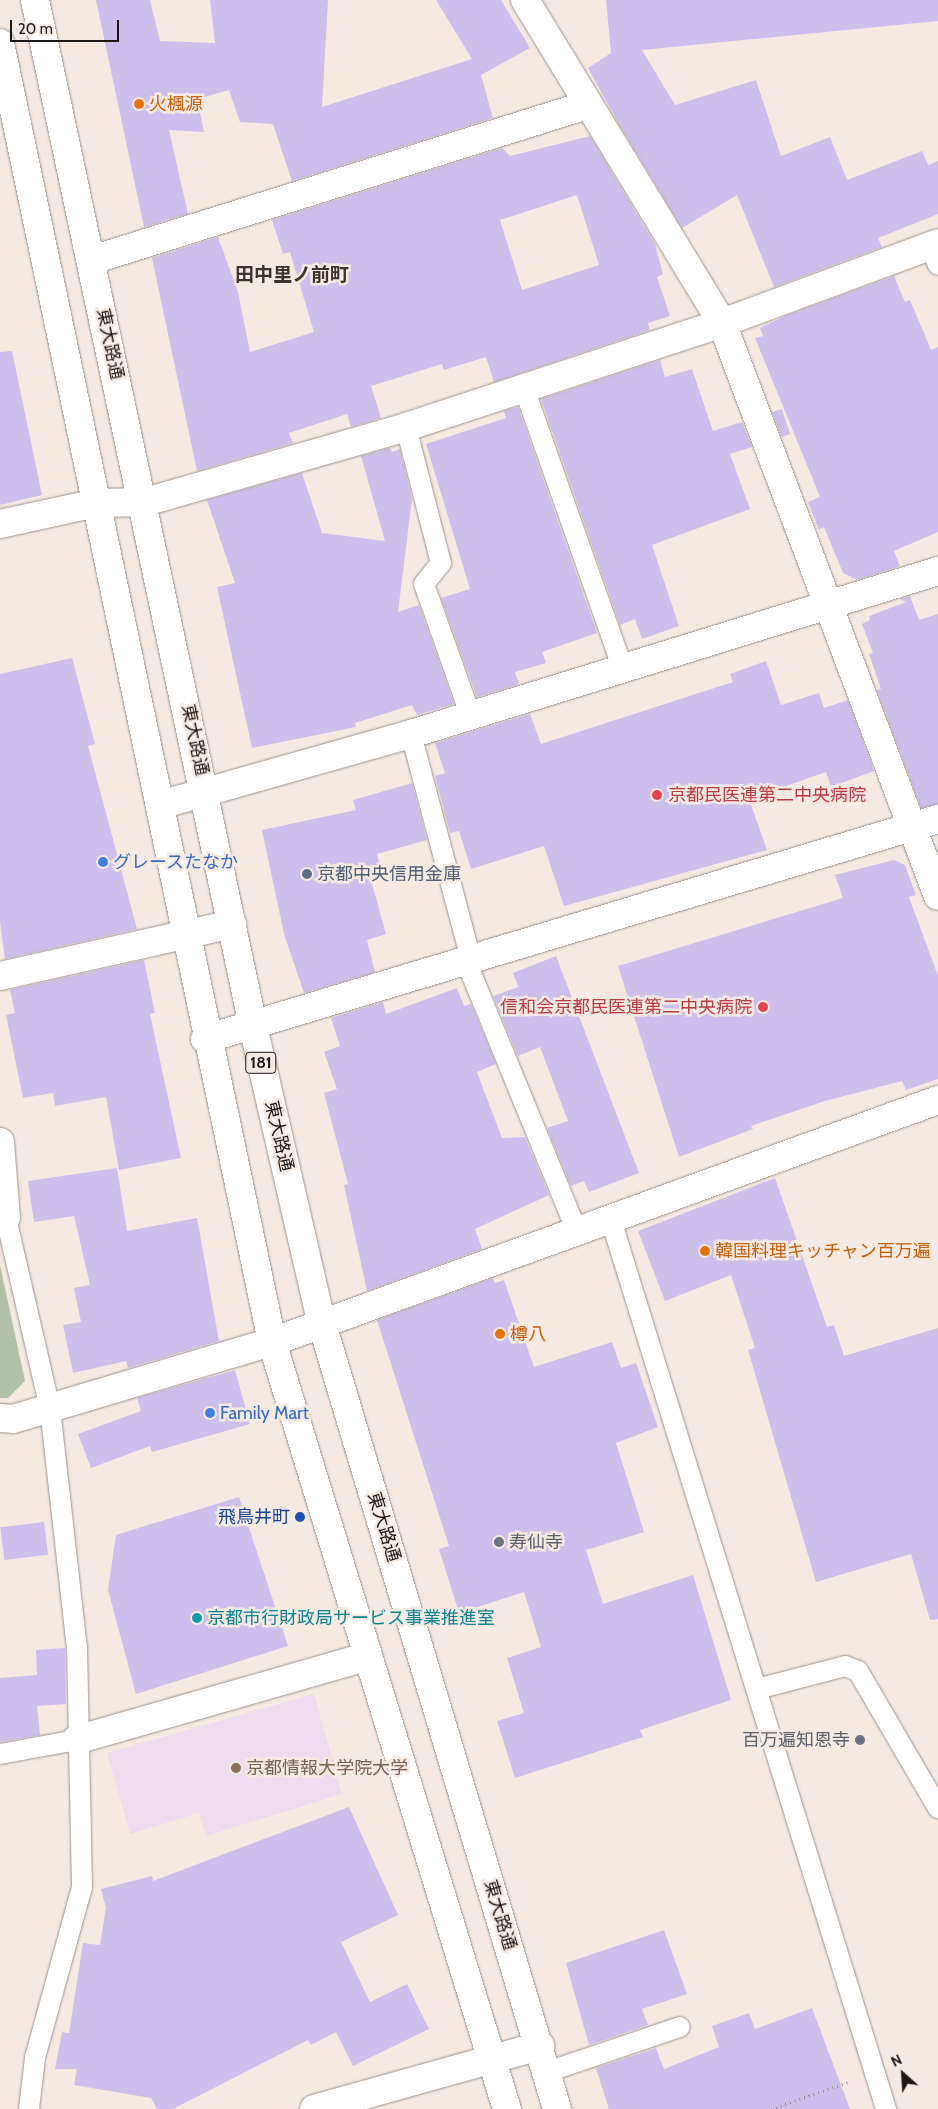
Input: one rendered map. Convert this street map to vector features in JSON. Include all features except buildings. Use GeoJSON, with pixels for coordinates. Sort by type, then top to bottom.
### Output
{"type":"FeatureCollection","features":[{"type":"Feature","properties":{"kind":"street","name":"東大路通"},"geometry":{"type":"LineString","coordinates":[[35,0],[145,502],[253,1026],[322,1324],[540,2046],[557,2109]]}},
{"type":"Feature","properties":{"kind":"street"},"geometry":{"type":"LineString","coordinates":[[525,0],[586,105],[722,323],[831,605],[938,896]]}},
{"type":"Feature","properties":{"kind":"street"},"geometry":{"type":"LineString","coordinates":[[0,43],[160,804],[205,1039],[272,1342],[495,2061],[507,2109]]}},
{"type":"Feature","properties":{"kind":"street"},"geometry":{"type":"LineString","coordinates":[[92,260],[586,105]]}},
{"type":"Feature","properties":{"kind":"street"},"geometry":{"type":"LineString","coordinates":[[0,524],[96,503],[145,502],[406,427],[936,251]]}},
{"type":"Feature","properties":{"kind":"street"},"geometry":{"type":"LineString","coordinates":[[160,804],[206,793],[412,734],[470,714],[938,571]]}},
{"type":"Feature","properties":{"kind":"street"},"geometry":{"type":"LineString","coordinates":[[205,1039],[938,819]]}},
{"type":"Feature","properties":{"kind":"street"},"geometry":{"type":"LineString","coordinates":[[0,976],[232,924]]}},
{"type":"Feature","properties":{"kind":"street"},"geometry":{"type":"LineString","coordinates":[[0,1418],[50,1408],[272,1342],[938,1100]]}},
{"type":"Feature","properties":{"kind":"street"},"geometry":{"type":"LineString","coordinates":[[0,1142],[6,1218]]}},
{"type":"Feature","properties":{"kind":"street"},"geometry":{"type":"LineString","coordinates":[[76,1740],[368,1656]]}},
{"type":"Feature","properties":{"kind":"street"},"geometry":{"type":"LineString","coordinates":[[314,2109],[495,2061],[540,2046]]}},
{"type":"Feature","properties":{"kind":"lane"},"geometry":{"type":"LineString","coordinates":[[524,388],[622,667]]}},
{"type":"Feature","properties":{"kind":"lane"},"geometry":{"type":"LineString","coordinates":[[406,427],[441,563],[424,584],[470,714]]}},
{"type":"Feature","properties":{"kind":"lane"},"geometry":{"type":"LineString","coordinates":[[412,734],[468,960],[577,1232]]}},
{"type":"Feature","properties":{"kind":"lane"},"geometry":{"type":"LineString","coordinates":[[6,1218],[50,1408],[77,1647],[76,1740],[82,1887],[35,2058],[29,2109]]}},
{"type":"Feature","properties":{"kind":"lane"},"geometry":{"type":"LineString","coordinates":[[612,1220],[886,2109]]}},
{"type":"Feature","properties":{"kind":"lane"},"geometry":{"type":"LineString","coordinates":[[756,1689],[845,1666],[858,1671],[938,1808]]}},
{"type":"Feature","properties":{"kind":"lane"},"geometry":{"type":"LineString","coordinates":[[0,1754],[76,1740]]}},
{"type":"Feature","properties":{"kind":"lane"},"geometry":{"type":"LineString","coordinates":[[547,2072],[680,2027]]}},
{"type":"Feature","properties":{"kind":"path"},"geometry":{"type":"LineString","coordinates":[[771,2109],[875,2072]]}},
{"type":"Feature","properties":{"kind":"shaded area","name":"京都情報大学院大学"},"geometry":{"type":"Polygon","coordinates":[[[314,1694],[342,1794],[206,1836],[199,1813],[130,1834],[107,1753],[314,1694]]]}},
{"type":"Feature","properties":{"kind":"green space"},"geometry":{"type":"Polygon","coordinates":[[[0,1265],[25,1381],[8,1398],[0,1398],[0,1265]]]}},
{"type":"Feature","properties":{"kind":"place","name":"火楓源"},"geometry":{"type":"Point","coordinates":[139,104]}},
{"type":"Feature","properties":{"kind":"place","name":"京都民医連第二中央病院"},"geometry":{"type":"Point","coordinates":[657,795]}},
{"type":"Feature","properties":{"kind":"place","name":"グレースたなか"},"geometry":{"type":"Point","coordinates":[103,862]}},
{"type":"Feature","properties":{"kind":"place","name":"京都中央信用金庫"},"geometry":{"type":"Point","coordinates":[307,874]}},
{"type":"Feature","properties":{"kind":"place","name":"信和会京都民医連第二中央病院"},"geometry":{"type":"Point","coordinates":[763,1007]}},
{"type":"Feature","properties":{"kind":"place","name":"韓国料理キッチャン百万遍"},"geometry":{"type":"Point","coordinates":[705,1251]}},
{"type":"Feature","properties":{"kind":"place","name":"樽八"},"geometry":{"type":"Point","coordinates":[500,1334]}},
{"type":"Feature","properties":{"kind":"place","name":"Family Mart"},"geometry":{"type":"Point","coordinates":[210,1413]}},
{"type":"Feature","properties":{"kind":"place","name":"飛鳥井町"},"geometry":{"type":"Point","coordinates":[300,1517]}},
{"type":"Feature","properties":{"kind":"place","name":"寿仙寺"},"geometry":{"type":"Point","coordinates":[499,1542]}},
{"type":"Feature","properties":{"kind":"place","name":"京都市行財政局サービス事業推進室"},"geometry":{"type":"Point","coordinates":[197,1618]}},
{"type":"Feature","properties":{"kind":"place","name":"百万遍知恩寺"},"geometry":{"type":"Point","coordinates":[860,1740]}},
{"type":"Feature","properties":{"kind":"place","name":"京都情報大学院大学"},"geometry":{"type":"Point","coordinates":[236,1768]}},
{"type":"Feature","properties":{"kind":"district","name":"田中里ノ前町"},"geometry":{"type":"Point","coordinates":[292,275]}}]}
